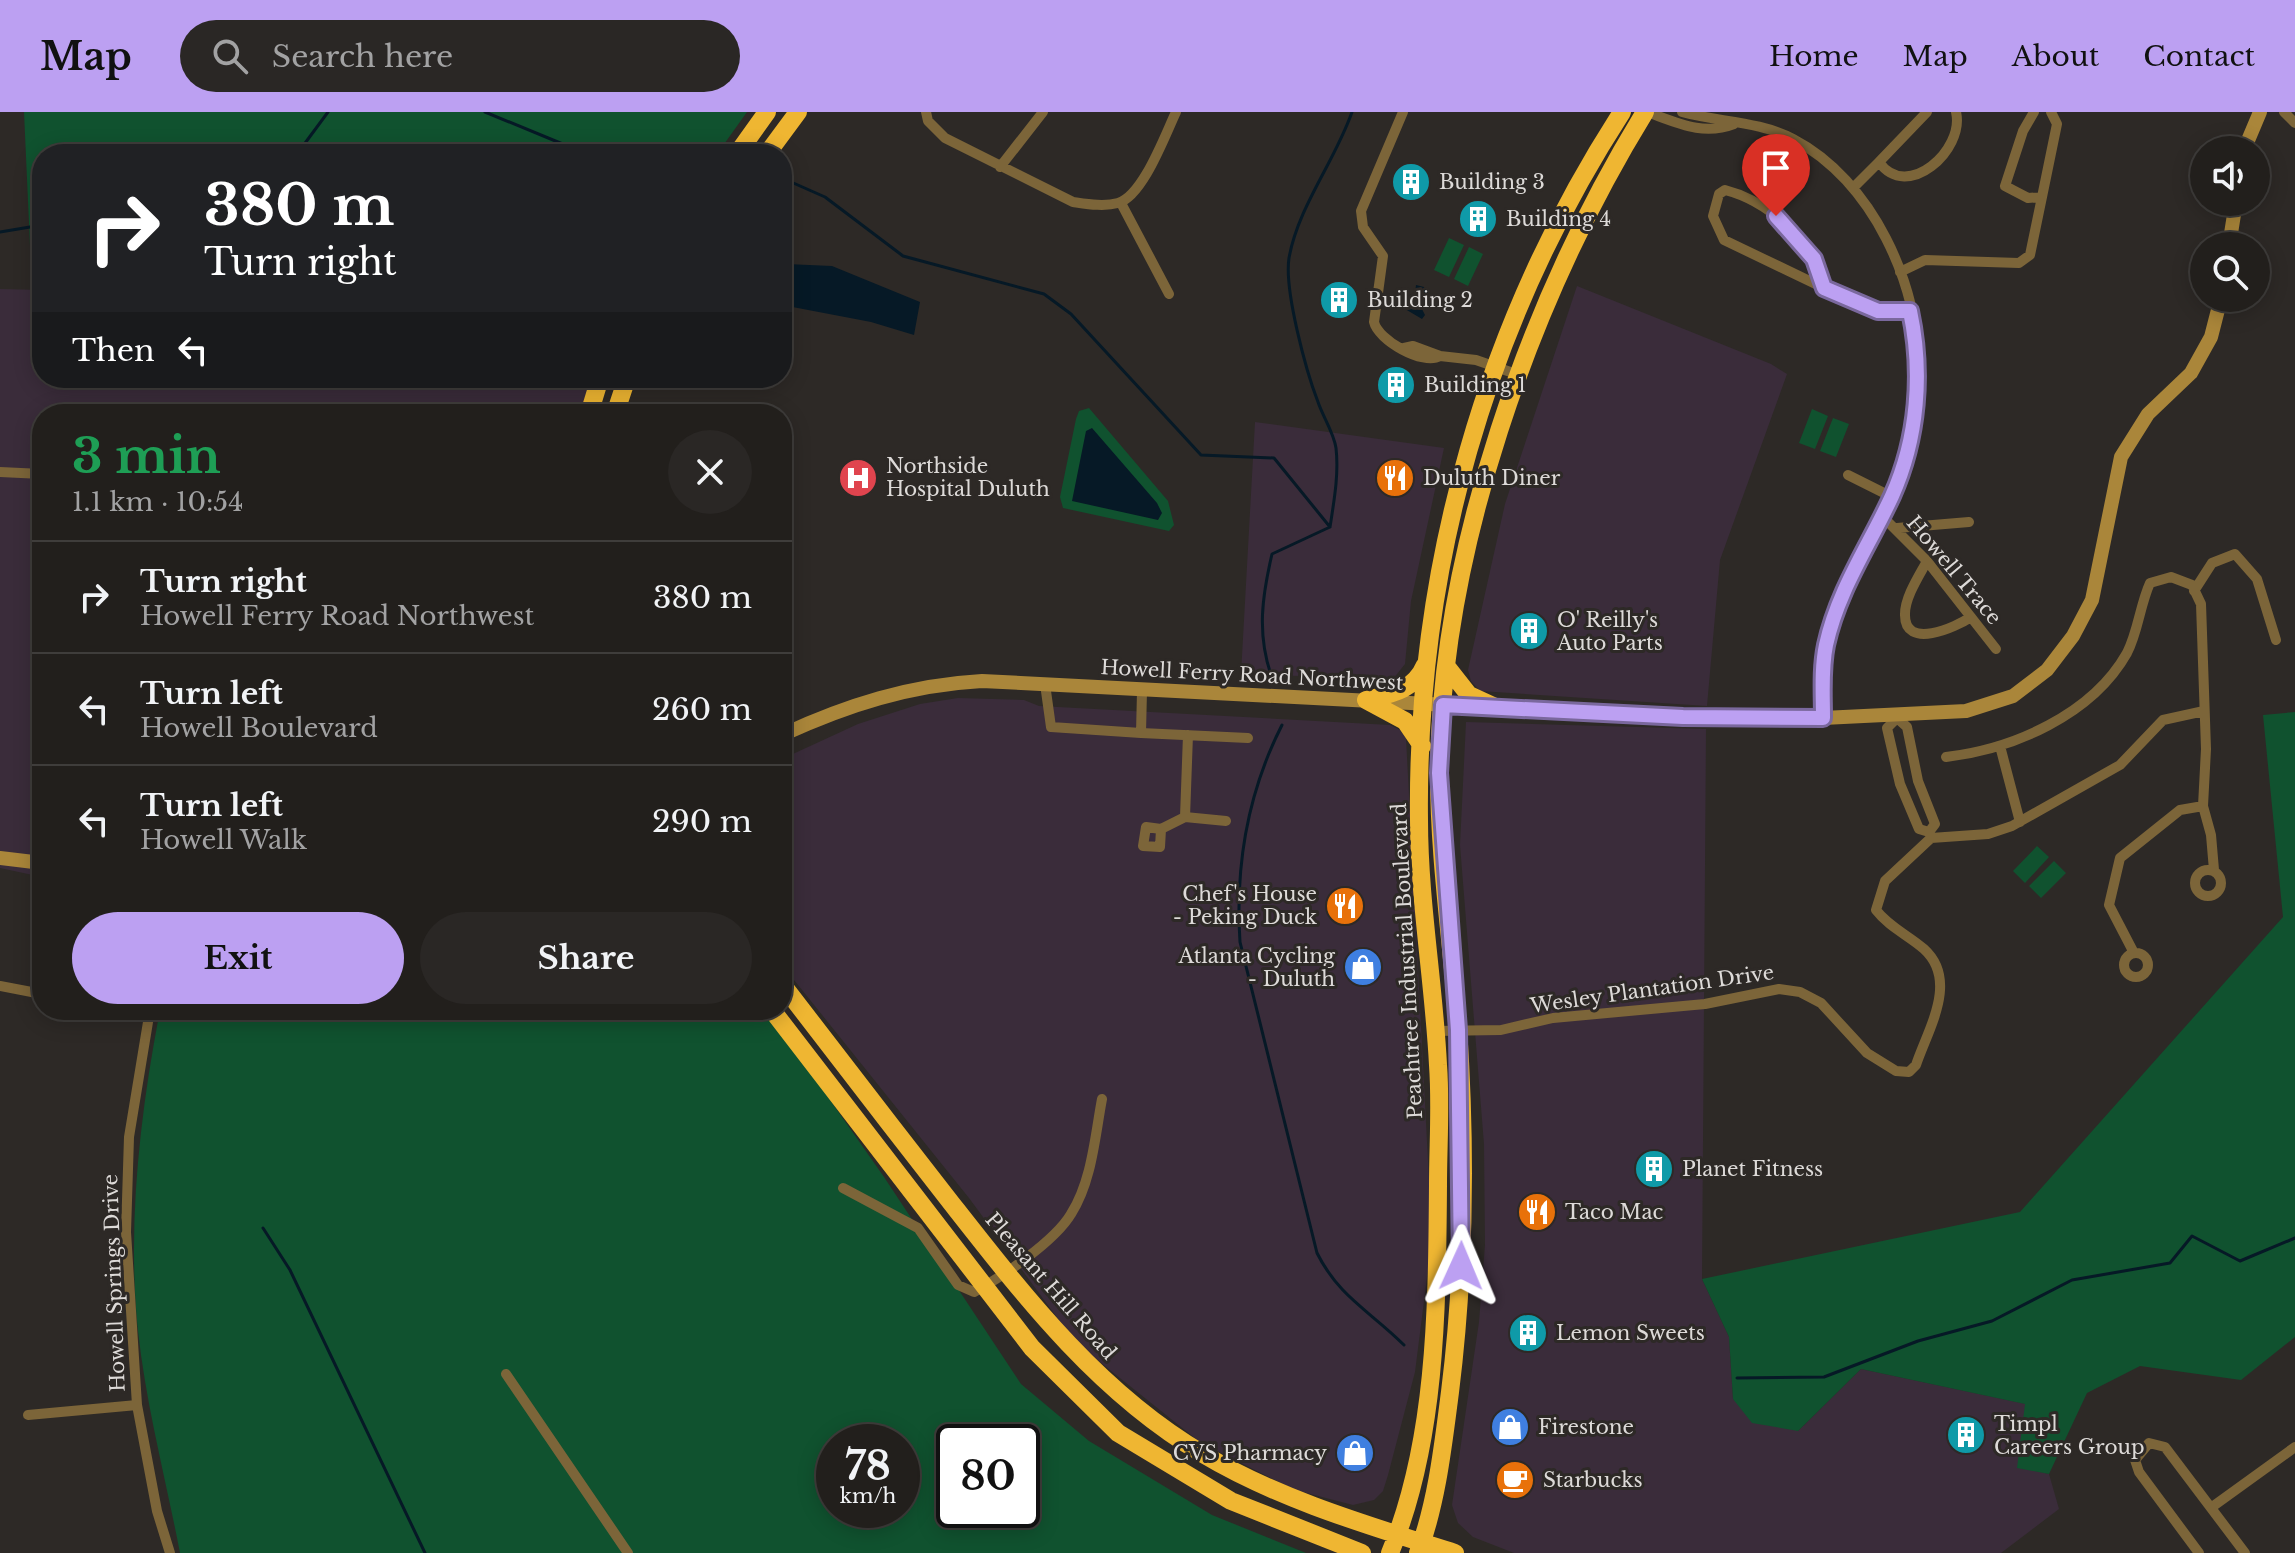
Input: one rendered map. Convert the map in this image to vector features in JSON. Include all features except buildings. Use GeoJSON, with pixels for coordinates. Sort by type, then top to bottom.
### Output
{"type":"FeatureCollection","features":[{"type":"Feature","properties":{"kind":"highway"},"geometry":{"type":"LineString","coordinates":[[744,144],[767,112]]}},
{"type":"Feature","properties":{"kind":"highway"},"geometry":{"type":"LineString","coordinates":[[774,144],[798,112]]}},
{"type":"Feature","properties":{"kind":"highway","name":"Peachtree Industrial Boulevard"},"geometry":{"type":"LineString","coordinates":[[1420,1547],[1443,1448],[1459,1306],[1462,1204],[1458,1030],[1428,656],[1434,599],[1450,520],[1495,367],[1548,240],[1622,112]]}},
{"type":"Feature","properties":{"kind":"highway","name":"Peachtree Industrial Boulevard"},"geometry":{"type":"LineString","coordinates":[[1390,1553],[1398,1534],[1420,1441],[1430,1369],[1437,1264],[1439,1067],[1418,823],[1422,746],[1447,667],[1474,526],[1519,375],[1573,244],[1614,159],[1646,112]]}},
{"type":"Feature","properties":{"kind":"highway"},"geometry":{"type":"LineString","coordinates":[[1366,700],[1402,691],[1412,685],[1421,675],[1428,656]]}},
{"type":"Feature","properties":{"kind":"highway"},"geometry":{"type":"LineString","coordinates":[[1447,667],[1469,695],[1495,707]]}},
{"type":"Feature","properties":{"kind":"highway"},"geometry":{"type":"LineString","coordinates":[[1366,700],[1405,721],[1422,746]]}},
{"type":"Feature","properties":{"kind":"highway","name":"Pleasant Hill Road"},"geometry":{"type":"LineString","coordinates":[[792,997],[1005,1271],[1085,1363],[1175,1437],[1271,1489],[1398,1534],[1420,1547],[1455,1553]]}},
{"type":"Feature","properties":{"kind":"highway"},"geometry":{"type":"LineString","coordinates":[[780,1020],[1032,1348],[1118,1433],[1231,1501],[1362,1553]]}},
{"type":"Feature","properties":{"kind":"street"},"geometry":{"type":"LineString","coordinates":[[926,112],[928,121],[945,138],[1073,202],[1121,203],[1140,184],[1176,112]]}},
{"type":"Feature","properties":{"kind":"street"},"geometry":{"type":"LineString","coordinates":[[1000,167],[1043,112]]}},
{"type":"Feature","properties":{"kind":"street"},"geometry":{"type":"LineString","coordinates":[[1403,112],[1361,211],[1363,227],[1383,256],[1375,328],[1411,356],[1426,361],[1440,356],[1476,360],[1519,375]]}},
{"type":"Feature","properties":{"kind":"street"},"geometry":{"type":"LineString","coordinates":[[1646,112],[1699,131],[1734,124]]}},
{"type":"Feature","properties":{"kind":"street"},"geometry":{"type":"LineString","coordinates":[[1682,112],[1758,126],[1791,138],[1827,160],[1853,188],[1890,243],[1910,311],[1919,372],[1906,447],[1892,497],[1846,582],[1826,645],[1822,675],[1823,718]]}},
{"type":"Feature","properties":{"kind":"street"},"geometry":{"type":"LineString","coordinates":[[1853,188],[1927,112]]}},
{"type":"Feature","properties":{"kind":"street"},"geometry":{"type":"LineString","coordinates":[[1879,162],[1889,173],[1899,176],[1932,168],[1946,150],[1958,120],[1956,112]]}},
{"type":"Feature","properties":{"kind":"street"},"geometry":{"type":"LineString","coordinates":[[2034,112],[2023,131],[2005,186],[2028,198],[2042,197]]}},
{"type":"Feature","properties":{"kind":"street"},"geometry":{"type":"LineString","coordinates":[[1900,272],[1925,260],[1999,265],[2019,263],[2030,255],[2057,124],[2051,112]]}},
{"type":"Feature","properties":{"kind":"street"},"geometry":{"type":"LineString","coordinates":[[2250,136],[2260,112]]}},
{"type":"Feature","properties":{"kind":"street"},"geometry":{"type":"LineString","coordinates":[[2284,112],[2295,123]]}},
{"type":"Feature","properties":{"kind":"street"},"geometry":{"type":"LineString","coordinates":[[1824,288],[1814,259],[1776,216],[1735,192],[1725,190],[1719,194],[1713,216],[1724,240],[1824,288],[1878,311],[1910,311]]}},
{"type":"Feature","properties":{"kind":"street"},"geometry":{"type":"LineString","coordinates":[[1121,203],[1169,294]]}},
{"type":"Feature","properties":{"kind":"street","name":"Howell Ferry Road Northwest"},"geometry":{"type":"LineString","coordinates":[[792,731],[852,705],[888,694],[935,685],[982,681],[1683,717],[1823,718],[1966,711],[2013,696],[2047,670],[2073,636],[2092,600],[2121,457],[2148,414],[2191,373],[2211,337],[2217,312]]}},
{"type":"Feature","properties":{"kind":"street"},"geometry":{"type":"LineString","coordinates":[[0,472],[32,474]]}},
{"type":"Feature","properties":{"kind":"street"},"geometry":{"type":"LineString","coordinates":[[1848,475],[1892,497]]}},
{"type":"Feature","properties":{"kind":"street","name":"Howell Trace"},"geometry":{"type":"LineString","coordinates":[[1882,516],[1927,561],[1996,649]]}},
{"type":"Feature","properties":{"kind":"street"},"geometry":{"type":"LineString","coordinates":[[1897,528],[1969,522]]}},
{"type":"Feature","properties":{"kind":"street"},"geometry":{"type":"LineString","coordinates":[[2194,591],[2212,563],[2235,554],[2257,579],[2276,640]]}},
{"type":"Feature","properties":{"kind":"street"},"geometry":{"type":"LineString","coordinates":[[1927,561],[1908,601],[1905,614],[1907,625],[1920,634],[1935,634],[1971,617]]}},
{"type":"Feature","properties":{"kind":"street"},"geometry":{"type":"LineString","coordinates":[[1946,757],[1979,753],[2000,746],[2067,714],[2096,692],[2127,652],[2150,583],[2171,577],[2192,585],[2201,604],[2203,806],[2211,835],[2214,870]]}},
{"type":"Feature","properties":{"kind":"street"},"geometry":{"type":"LineString","coordinates":[[1045,684],[1051,727],[1248,738]]}},
{"type":"Feature","properties":{"kind":"street"},"geometry":{"type":"LineString","coordinates":[[1141,733],[1142,691]]}},
{"type":"Feature","properties":{"kind":"street"},"geometry":{"type":"LineString","coordinates":[[1930,835],[1935,824],[1913,763],[1907,727],[1896,716],[1887,728],[1896,768],[1919,829],[1930,835],[1988,834],[2020,822],[2120,765],[2163,720],[2204,711]]}},
{"type":"Feature","properties":{"kind":"street"},"geometry":{"type":"LineString","coordinates":[[1185,817],[1188,735]]}},
{"type":"Feature","properties":{"kind":"street"},"geometry":{"type":"LineString","coordinates":[[2000,746],[2020,822]]}},
{"type":"Feature","properties":{"kind":"street"},"geometry":{"type":"LineString","coordinates":[[1896,768],[1913,763]]}},
{"type":"Feature","properties":{"kind":"street"},"geometry":{"type":"LineString","coordinates":[[2134,953],[2109,905],[2120,858],[2180,810],[2203,806]]}},
{"type":"Feature","properties":{"kind":"street"},"geometry":{"type":"LineString","coordinates":[[1161,829],[1185,817],[1226,821]]}},
{"type":"Feature","properties":{"kind":"street","name":"Wesley Plantation Drive"},"geometry":{"type":"LineString","coordinates":[[1458,1030],[1501,1030],[1553,1018],[1705,1004],[1779,989],[1800,992],[1821,1003],[1867,1053],[1896,1071],[1909,1072],[1916,1065],[1939,1004],[1940,984],[1927,952],[1894,928],[1876,910],[1885,881],[1930,835]]}},
{"type":"Feature","properties":{"kind":"street"},"geometry":{"type":"LineString","coordinates":[[0,858],[32,862]]}},
{"type":"Feature","properties":{"kind":"street"},"geometry":{"type":"LineString","coordinates":[[0,986],[32,992]]}},
{"type":"Feature","properties":{"kind":"street","name":"Howell Springs Drive"},"geometry":{"type":"LineString","coordinates":[[149,1020],[126,1174],[128,1280],[137,1405],[149,1475],[170,1553]]}},
{"type":"Feature","properties":{"kind":"street"},"geometry":{"type":"LineString","coordinates":[[1435,1031],[1458,1030]]}},
{"type":"Feature","properties":{"kind":"street"},"geometry":{"type":"LineString","coordinates":[[843,1188],[918,1228],[958,1285],[967,1292],[984,1286],[1005,1271],[1070,1216],[1084,1184],[1102,1099]]}},
{"type":"Feature","properties":{"kind":"street"},"geometry":{"type":"LineString","coordinates":[[506,1374],[628,1553]]}},
{"type":"Feature","properties":{"kind":"street"},"geometry":{"type":"LineString","coordinates":[[28,1415],[137,1405]]}},
{"type":"Feature","properties":{"kind":"street"},"geometry":{"type":"LineString","coordinates":[[2199,1553],[2139,1472],[2135,1460],[2149,1443],[2165,1447],[2245,1553]]}},
{"type":"Feature","properties":{"kind":"street"},"geometry":{"type":"LineString","coordinates":[[2212,1507],[2295,1447]]}},
{"type":"Feature","properties":{"kind":"shaded area"},"geometry":{"type":"Polygon","coordinates":[[[1577,286],[1771,364],[1787,374],[1720,560],[1707,706],[1480,691],[1471,681],[1468,670],[1505,504],[1577,286]]]}},
{"type":"Feature","properties":{"kind":"shaded area"},"geometry":{"type":"Polygon","coordinates":[[[0,289],[32,290],[32,388],[596,388],[595,404],[32,404],[32,875],[0,868],[0,289]]]}},
{"type":"Feature","properties":{"kind":"shaded area"},"geometry":{"type":"Polygon","coordinates":[[[1255,422],[1444,448],[1411,601],[1405,664],[1393,679],[1241,674],[1255,422]]]}},
{"type":"Feature","properties":{"kind":"shaded area"},"geometry":{"type":"Polygon","coordinates":[[[958,698],[1024,700],[1039,706],[1390,725],[1400,730],[1406,738],[1432,1238],[1415,1372],[1383,1491],[1374,1500],[1353,1505],[1295,1490],[1201,1443],[1075,1342],[969,1198],[792,977],[792,754],[858,724],[920,704],[958,698]]]}},
{"type":"Feature","properties":{"kind":"shaded area"},"geometry":{"type":"Polygon","coordinates":[[[1466,722],[1706,729],[1702,1279],[1729,1337],[1733,1399],[1798,1431],[1861,1369],[2026,1404],[2018,1467],[2049,1474],[2059,1509],[2001,1553],[1514,1553],[1473,1537],[1458,1523],[1452,1505],[1479,1322],[1485,1245],[1484,1144],[1460,845],[1466,722]]]}},
{"type":"Feature","properties":{"kind":"green space"},"geometry":{"type":"Polygon","coordinates":[[[24,112],[747,112],[724,144],[32,144],[32,290],[24,112]]]}},
{"type":"Feature","properties":{"kind":"green space"},"geometry":{"type":"Polygon","coordinates":[[[1449,238],[1464,245],[1449,277],[1434,270],[1449,238]]]}},
{"type":"Feature","properties":{"kind":"green space"},"geometry":{"type":"Polygon","coordinates":[[[1469,247],[1483,254],[1468,286],[1454,279],[1469,247]]]}},
{"type":"Feature","properties":{"kind":"green space"},"geometry":{"type":"Polygon","coordinates":[[[1089,408],[1168,501],[1174,525],[1169,531],[1063,508],[1060,497],[1076,419],[1079,411],[1089,408]]]}},
{"type":"Feature","properties":{"kind":"green space"},"geometry":{"type":"Polygon","coordinates":[[[1812,409],[1828,416],[1815,449],[1799,443],[1812,409]]]}},
{"type":"Feature","properties":{"kind":"green space"},"geometry":{"type":"Polygon","coordinates":[[[1833,418],[1849,424],[1836,457],[1820,451],[1833,418]]]}},
{"type":"Feature","properties":{"kind":"green space"},"geometry":{"type":"Polygon","coordinates":[[[2295,712],[2295,1337],[2241,1380],[2140,1366],[2087,1393],[2049,1474],[2017,1468],[2025,1404],[1861,1369],[1798,1431],[1752,1423],[1733,1399],[1729,1337],[1702,1279],[2020,1212],[2283,917],[2263,715],[2295,712]]]}},
{"type":"Feature","properties":{"kind":"green space"},"geometry":{"type":"Polygon","coordinates":[[[2037,846],[2049,857],[2025,883],[2013,871],[2037,846]]]}},
{"type":"Feature","properties":{"kind":"green space"},"geometry":{"type":"Polygon","coordinates":[[[2054,861],[2066,873],[2041,898],[2029,886],[2054,861]]]}},
{"type":"Feature","properties":{"kind":"green space"},"geometry":{"type":"Polygon","coordinates":[[[158,1020],[774,1020],[884,1177],[1021,1384],[1089,1441],[1212,1515],[1306,1553],[180,1553],[146,1387],[138,1331],[134,1251],[137,1170],[158,1020]]]}},
{"type":"Feature","properties":{"kind":"water"},"geometry":{"type":"Polygon","coordinates":[[[792,264],[832,266],[920,302],[914,335],[871,322],[792,307],[792,264]]]}},
{"type":"Feature","properties":{"kind":"water"},"geometry":{"type":"Polygon","coordinates":[[[1416,285],[1424,287],[1429,294],[1427,300],[1419,303],[1425,315],[1422,319],[1400,306],[1403,296],[1415,294],[1416,285]]]}},
{"type":"Feature","properties":{"kind":"water"},"geometry":{"type":"Polygon","coordinates":[[[1092,428],[1157,503],[1162,513],[1158,520],[1072,501],[1086,431],[1092,428]]]}},
{"type":"Feature","properties":{"kind":"waterway"},"geometry":{"type":"LineString","coordinates":[[304,144],[328,112]]}},
{"type":"Feature","properties":{"kind":"waterway"},"geometry":{"type":"LineString","coordinates":[[485,112],[563,144]]}},
{"type":"Feature","properties":{"kind":"waterway"},"geometry":{"type":"LineString","coordinates":[[1330,527],[1336,448],[1302,351],[1288,272],[1300,221],[1352,112]]}},
{"type":"Feature","properties":{"kind":"waterway"},"geometry":{"type":"LineString","coordinates":[[792,182],[825,197],[903,256],[1044,294],[1071,314],[1201,455],[1274,458],[1330,527]]}},
{"type":"Feature","properties":{"kind":"waterway"},"geometry":{"type":"LineString","coordinates":[[0,232],[32,227]]}},
{"type":"Feature","properties":{"kind":"waterway"},"geometry":{"type":"LineString","coordinates":[[1271,675],[1262,615],[1272,554],[1330,527]]}},
{"type":"Feature","properties":{"kind":"waterway"},"geometry":{"type":"LineString","coordinates":[[1282,725],[1260,777],[1246,830],[1240,885],[1240,942],[1317,1253],[1345,1292],[1404,1345]]}},
{"type":"Feature","properties":{"kind":"waterway"},"geometry":{"type":"LineString","coordinates":[[263,1228],[290,1270],[425,1553]]}},
{"type":"Feature","properties":{"kind":"waterway"},"geometry":{"type":"LineString","coordinates":[[1737,1378],[1824,1377],[1918,1341],[1992,1321],[2072,1280],[2170,1263],[2192,1236],[2240,1261],[2295,1238]]}},
{"type":"Feature","properties":{"kind":"place","name":"Building 3"},"geometry":{"type":"Point","coordinates":[1411,182]}},
{"type":"Feature","properties":{"kind":"place","name":"Building 4"},"geometry":{"type":"Point","coordinates":[1478,219]}},
{"type":"Feature","properties":{"kind":"place","name":"Building 2"},"geometry":{"type":"Point","coordinates":[1339,300]}},
{"type":"Feature","properties":{"kind":"place","name":"Building 1"},"geometry":{"type":"Point","coordinates":[1396,385]}},
{"type":"Feature","properties":{"kind":"place","name":"Northside Hospital Duluth"},"geometry":{"type":"Point","coordinates":[858,478]}},
{"type":"Feature","properties":{"kind":"place","name":"Duluth Diner"},"geometry":{"type":"Point","coordinates":[1395,478]}},
{"type":"Feature","properties":{"kind":"place","name":"O' Reilly's Auto Parts"},"geometry":{"type":"Point","coordinates":[1529,631]}},
{"type":"Feature","properties":{"kind":"place","name":"Chef's House - Peking Duck"},"geometry":{"type":"Point","coordinates":[1345,906]}},
{"type":"Feature","properties":{"kind":"place","name":"Atlanta Cycling - Duluth"},"geometry":{"type":"Point","coordinates":[1363,967]}},
{"type":"Feature","properties":{"kind":"place","name":"Planet Fitness"},"geometry":{"type":"Point","coordinates":[1654,1169]}},
{"type":"Feature","properties":{"kind":"place","name":"Taco Mac"},"geometry":{"type":"Point","coordinates":[1537,1212]}},
{"type":"Feature","properties":{"kind":"place","name":"Lemon Sweets"},"geometry":{"type":"Point","coordinates":[1528,1333]}},
{"type":"Feature","properties":{"kind":"place","name":"Firestone"},"geometry":{"type":"Point","coordinates":[1510,1427]}},
{"type":"Feature","properties":{"kind":"place","name":"Timpl Careers Group"},"geometry":{"type":"Point","coordinates":[1966,1435]}},
{"type":"Feature","properties":{"kind":"place","name":"CVS Pharmacy"},"geometry":{"type":"Point","coordinates":[1355,1453]}},
{"type":"Feature","properties":{"kind":"place","name":"Starbucks"},"geometry":{"type":"Point","coordinates":[1515,1480]}},
{"type":"Feature","properties":{"kind":"route"},"geometry":{"type":"LineString","coordinates":[[1461,1266],[1458,1030],[1439,773],[1443,705],[1683,717],[1823,718],[1822,675],[1826,645],[1842,592],[1897,482],[1916,403],[1919,372],[1910,311],[1878,311],[1824,288],[1814,259],[1776,216]]}}]}
